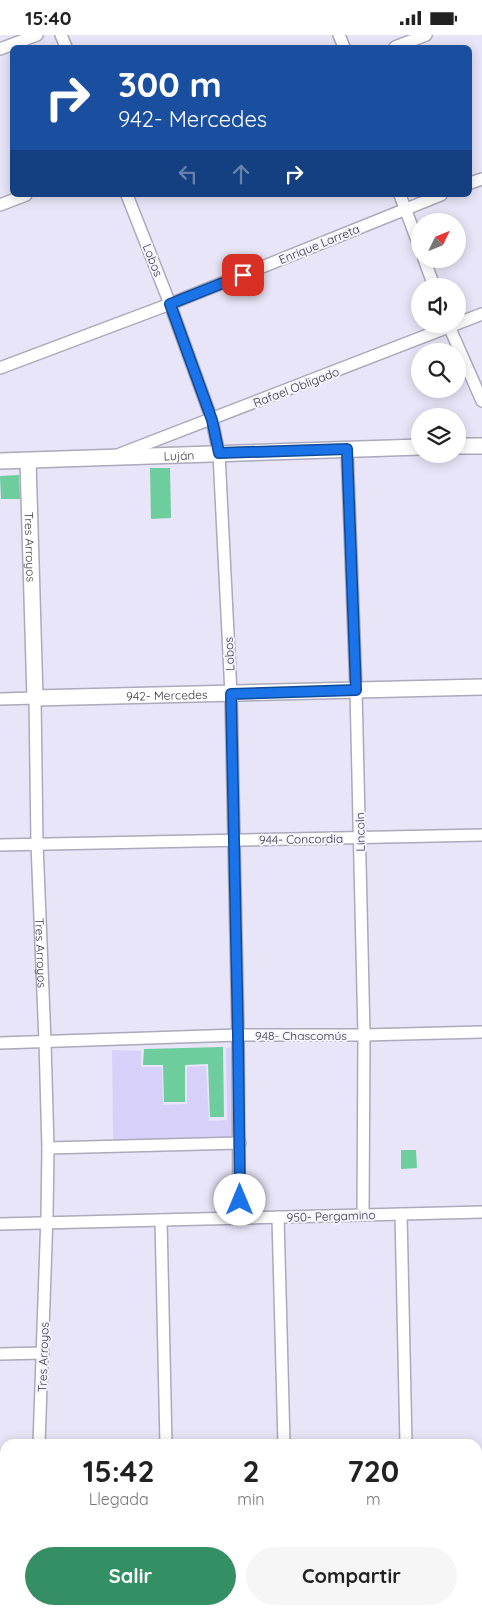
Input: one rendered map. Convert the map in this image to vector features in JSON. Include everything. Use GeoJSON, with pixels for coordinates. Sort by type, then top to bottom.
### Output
{"type":"FeatureCollection","features":[{"type":"Feature","properties":{"kind":"main road"},"geometry":{"type":"LineString","coordinates":[[466,446],[482,446]]}},
{"type":"Feature","properties":{"kind":"main road","name":"Luján"},"geometry":{"type":"LineString","coordinates":[[0,461],[109,459],[219,453],[411,447]]}},
{"type":"Feature","properties":{"kind":"main road","name":"Tres Arroyos"},"geometry":{"type":"LineString","coordinates":[[28,461],[35,698]]}},
{"type":"Feature","properties":{"kind":"main road","name":"942- Mercedes"},"geometry":{"type":"LineString","coordinates":[[35,698],[482,687]]}},
{"type":"Feature","properties":{"kind":"street"},"geometry":{"type":"LineString","coordinates":[[11,45],[37,35]]}},
{"type":"Feature","properties":{"kind":"street"},"geometry":{"type":"LineString","coordinates":[[400,45],[426,35]]}},
{"type":"Feature","properties":{"kind":"street"},"geometry":{"type":"LineString","coordinates":[[0,205],[21,197]]}},
{"type":"Feature","properties":{"kind":"street","name":"Lobos"},"geometry":{"type":"LineString","coordinates":[[128,197],[170,304],[212,420],[219,453],[231,694],[240,1219]]}},
{"type":"Feature","properties":{"kind":"street"},"geometry":{"type":"LineString","coordinates":[[401,197],[411,225]]}},
{"type":"Feature","properties":{"kind":"street","name":"Enrique Larreta"},"geometry":{"type":"LineString","coordinates":[[0,368],[170,304],[436,197]]}},
{"type":"Feature","properties":{"kind":"street","name":"Rafael Obligado"},"geometry":{"type":"LineString","coordinates":[[466,319],[482,314]]}},
{"type":"Feature","properties":{"kind":"street","name":"Rafael Obligado"},"geometry":{"type":"LineString","coordinates":[[109,459],[429,333]]}},
{"type":"Feature","properties":{"kind":"street"},"geometry":{"type":"LineString","coordinates":[[452,333],[482,401]]}},
{"type":"Feature","properties":{"kind":"street","name":"Lincoln"},"geometry":{"type":"LineString","coordinates":[[347,449],[360,837],[364,1035],[363,1215]]}},
{"type":"Feature","properties":{"kind":"street","name":"942- Mercedes"},"geometry":{"type":"LineString","coordinates":[[0,699],[35,698]]}},
{"type":"Feature","properties":{"kind":"street","name":"Tres Arroyos"},"geometry":{"type":"LineString","coordinates":[[35,698],[37,845],[48,1147],[39,1439]]}},
{"type":"Feature","properties":{"kind":"street","name":"944- Concordia"},"geometry":{"type":"LineString","coordinates":[[0,845],[482,835]]}},
{"type":"Feature","properties":{"kind":"street","name":"948- Chascomús"},"geometry":{"type":"LineString","coordinates":[[0,1043],[238,1035],[364,1035],[482,1032]]}},
{"type":"Feature","properties":{"kind":"street"},"geometry":{"type":"LineString","coordinates":[[48,1147],[240,1143]]}},
{"type":"Feature","properties":{"kind":"street","name":"950- Pergamino"},"geometry":{"type":"LineString","coordinates":[[0,1224],[482,1212]]}},
{"type":"Feature","properties":{"kind":"street"},"geometry":{"type":"LineString","coordinates":[[401,1214],[406,1439]]}},
{"type":"Feature","properties":{"kind":"street"},"geometry":{"type":"LineString","coordinates":[[278,1217],[284,1439]]}},
{"type":"Feature","properties":{"kind":"street"},"geometry":{"type":"LineString","coordinates":[[160,1220],[166,1439]]}},
{"type":"Feature","properties":{"kind":"street"},"geometry":{"type":"LineString","coordinates":[[0,1354],[43,1353]]}},
{"type":"Feature","properties":{"kind":"shaded area"},"geometry":{"type":"Polygon","coordinates":[[[233,1047],[234,1138],[113,1140],[112,1050],[141,1051],[141,1067],[162,1067],[163,1105],[187,1104],[187,1067],[206,1066],[209,1121],[227,1120],[226,1048],[233,1047]]]}},
{"type":"Feature","properties":{"kind":"building"},"geometry":{"type":"Polygon","coordinates":[[[150,468],[170,468],[171,518],[151,519],[150,468]]]}},
{"type":"Feature","properties":{"kind":"building"},"geometry":{"type":"Polygon","coordinates":[[[19,475],[20,499],[1,499],[0,476],[19,475]]]}},
{"type":"Feature","properties":{"kind":"building"},"geometry":{"type":"Polygon","coordinates":[[[223,1047],[224,1117],[210,1117],[208,1064],[185,1065],[185,1102],[164,1102],[163,1065],[143,1065],[144,1049],[223,1047]]]}},
{"type":"Feature","properties":{"kind":"building"},"geometry":{"type":"Polygon","coordinates":[[[401,1150],[416,1150],[417,1168],[401,1169],[401,1150]]]}},
{"type":"Feature","properties":{"kind":"route"},"geometry":{"type":"LineString","coordinates":[[240,1200],[231,694],[356,690],[347,449],[219,453],[212,420],[170,304],[243,275]]}}]}
